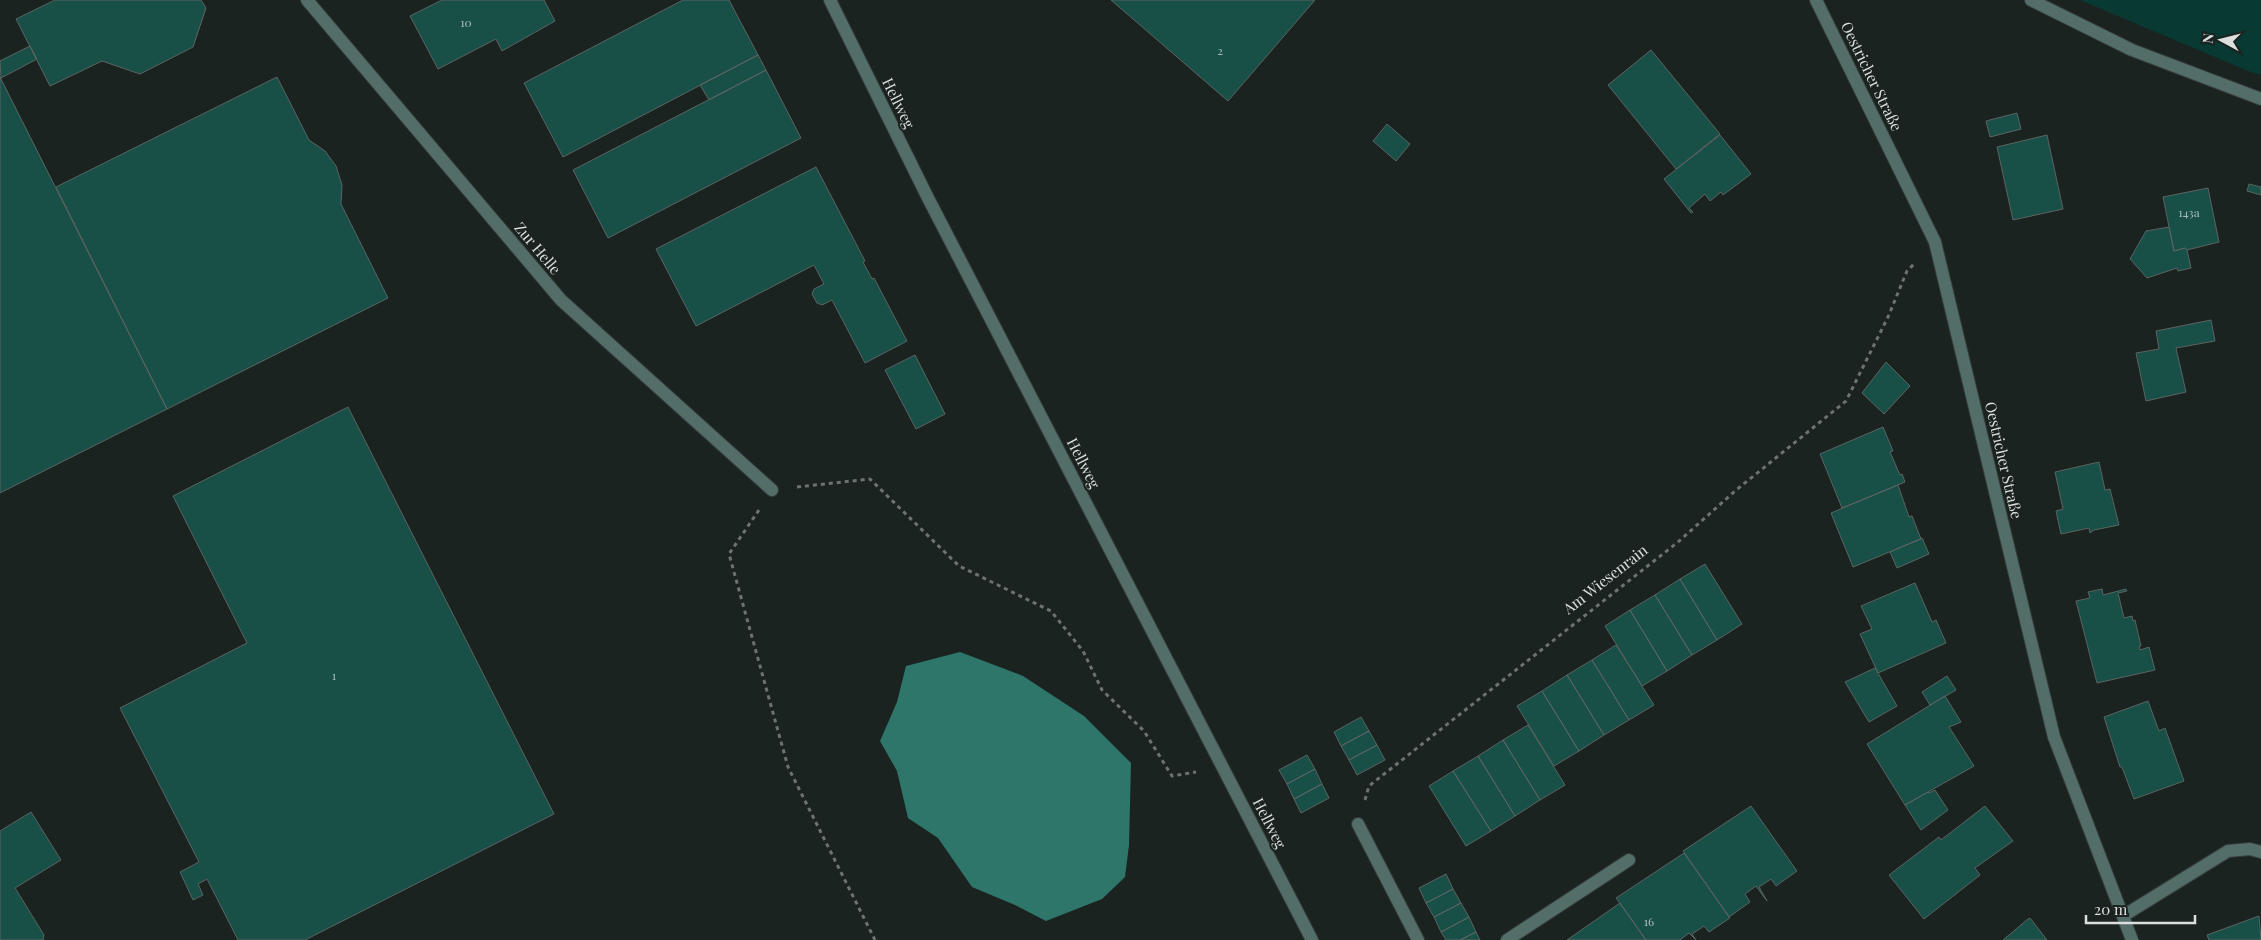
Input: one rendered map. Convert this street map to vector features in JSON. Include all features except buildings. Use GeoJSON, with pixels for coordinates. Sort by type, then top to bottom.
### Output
{"type":"FeatureCollection","features":[{"type":"Feature","properties":{"kind":"street","name":"Zur Helle"},"geometry":{"type":"LineString","coordinates":[[307,0],[561,300],[772,490]]}},
{"type":"Feature","properties":{"kind":"street","name":"Hellweg"},"geometry":{"type":"LineString","coordinates":[[830,0],[933,207],[1312,940]]}},
{"type":"Feature","properties":{"kind":"street","name":"Oestricher Straße"},"geometry":{"type":"LineString","coordinates":[[1816,0],[1936,242],[2054,737],[2132,940]]}},
{"type":"Feature","properties":{"kind":"street"},"geometry":{"type":"LineString","coordinates":[[2031,0],[2132,50],[2261,99]]}},
{"type":"Feature","properties":{"kind":"street"},"geometry":{"type":"LineString","coordinates":[[1358,824],[1418,940]]}},
{"type":"Feature","properties":{"kind":"street"},"geometry":{"type":"LineString","coordinates":[[2123,916],[2228,851],[2250,849],[2261,852]]}},
{"type":"Feature","properties":{"kind":"street"},"geometry":{"type":"LineString","coordinates":[[1507,940],[1629,860]]}},
{"type":"Feature","properties":{"kind":"path","name":"Am Wiesenrain"},"geometry":{"type":"LineString","coordinates":[[1358,824],[1369,786],[1678,542],[1735,491],[1846,401],[1869,359],[1907,272],[1936,242]]}},
{"type":"Feature","properties":{"kind":"path"},"geometry":{"type":"LineString","coordinates":[[875,940],[788,767],[729,554],[772,490],[870,479],[959,566],[1051,611],[1083,651],[1102,690],[1144,731],[1172,776],[1224,768]]}},
{"type":"Feature","properties":{"kind":"shaded area"},"geometry":{"type":"Polygon","coordinates":[[[2080,0],[2261,0],[2261,75],[2248,71],[2080,0]]]}},
{"type":"Feature","properties":{"kind":"shaded area"},"geometry":{"type":"Polygon","coordinates":[[[960,652],[1023,676],[1084,716],[1131,763],[1129,845],[1125,877],[1102,899],[1046,921],[1015,905],[972,887],[938,838],[908,818],[897,771],[880,741],[897,702],[906,666],[960,652]]]}}]}
